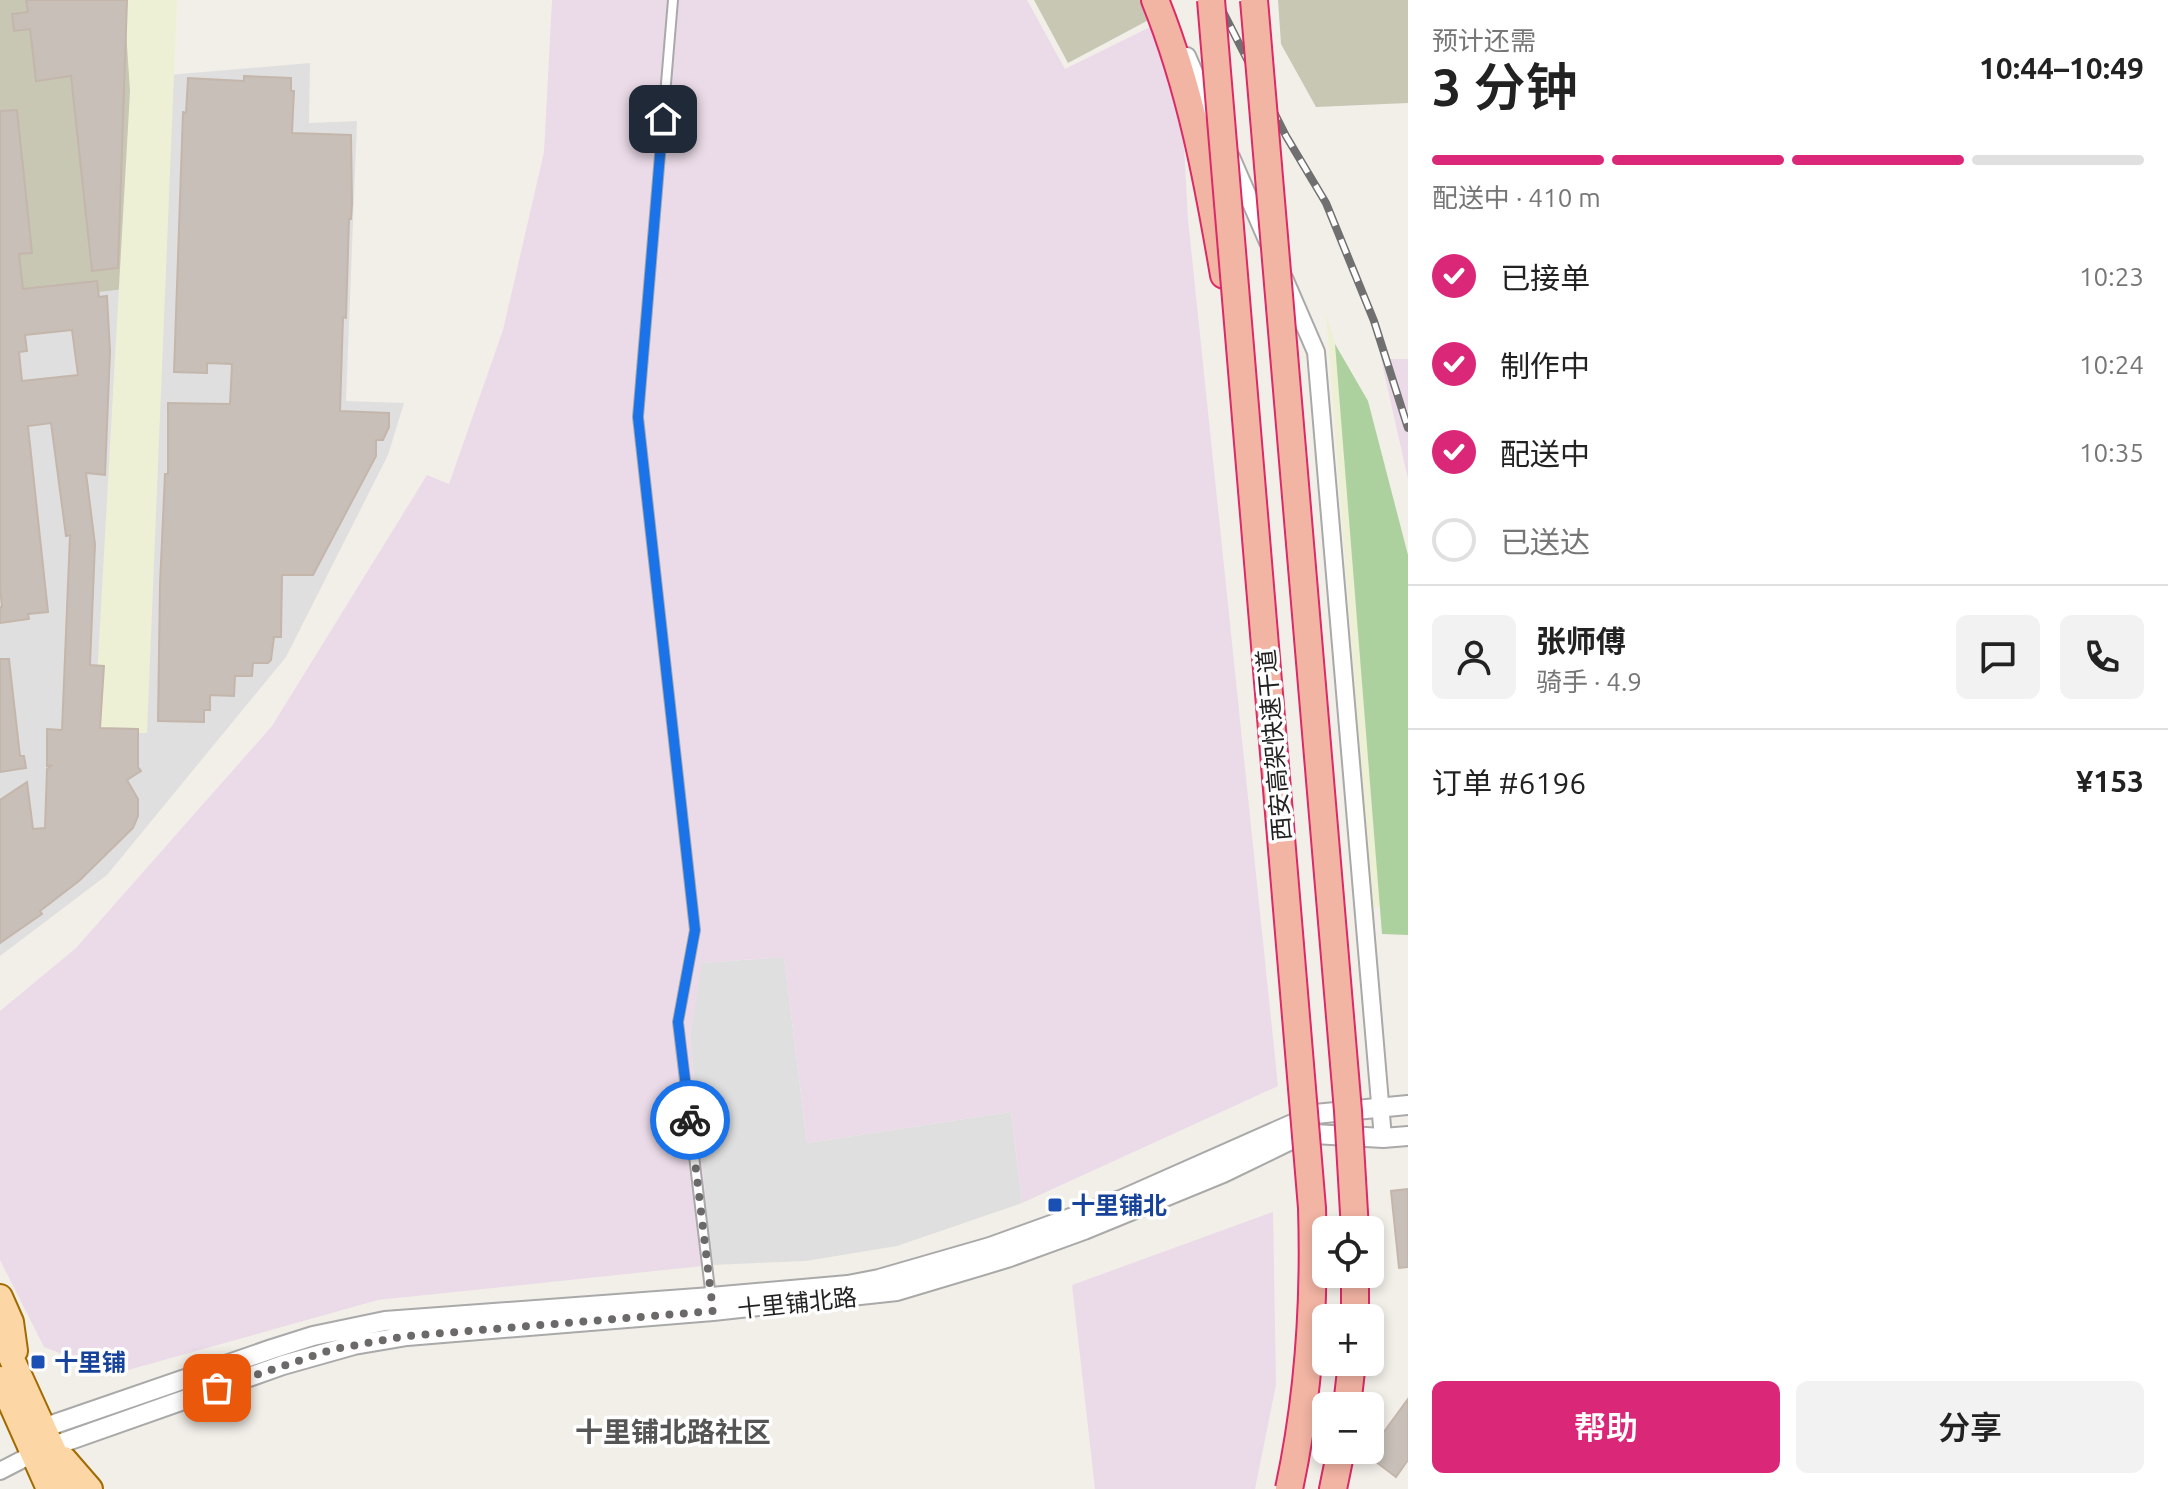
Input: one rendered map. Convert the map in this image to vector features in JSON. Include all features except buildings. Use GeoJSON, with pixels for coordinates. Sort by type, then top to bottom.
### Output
{"type":"FeatureCollection","features":[{"type":"Feature","properties":{"kind":"highway"},"geometry":{"type":"LineString","coordinates":[[1155,0],[1191,102],[1209,186],[1246,410]]}},
{"type":"Feature","properties":{"kind":"highway","name":"西安高架快速干道"},"geometry":{"type":"LineString","coordinates":[[1211,0],[1312,1208],[1312,1340],[1289,1489]]}},
{"type":"Feature","properties":{"kind":"highway","name":"西安高架快速干道"},"geometry":{"type":"LineString","coordinates":[[1255,0],[1347,1095],[1354,1216]]}},
{"type":"Feature","properties":{"kind":"highway"},"geometry":{"type":"LineString","coordinates":[[1333,1489],[1338,1464]]}},
{"type":"Feature","properties":{"kind":"main road"},"geometry":{"type":"LineString","coordinates":[[0,1297],[11,1322],[9,1376]]}},
{"type":"Feature","properties":{"kind":"main road"},"geometry":{"type":"LineString","coordinates":[[0,1333],[9,1376],[43,1443],[71,1489]]}},
{"type":"Feature","properties":{"kind":"main road"},"geometry":{"type":"LineString","coordinates":[[0,1412],[43,1443],[90,1489]]}},
{"type":"Feature","properties":{"kind":"main road"},"geometry":{"type":"LineString","coordinates":[[43,1443],[49,1489]]}},
{"type":"Feature","properties":{"kind":"street"},"geometry":{"type":"LineString","coordinates":[[1187,56],[1316,352],[1383,1138]]}},
{"type":"Feature","properties":{"kind":"street","name":"十里铺北路"},"geometry":{"type":"LineString","coordinates":[[43,1443],[354,1345],[407,1336],[712,1304],[848,1285],[911,1271],[990,1247],[1123,1199],[1315,1114],[1408,1105]]}},
{"type":"Feature","properties":{"kind":"street","name":"十里铺北路"},"geometry":{"type":"LineString","coordinates":[[712,1304],[897,1291],[1007,1258],[1084,1230],[1223,1173],[1293,1139],[1333,1133],[1383,1138],[1408,1136]]}},
{"type":"Feature","properties":{"kind":"street"},"geometry":{"type":"LineString","coordinates":[[3,1464],[43,1443]]}},
{"type":"Feature","properties":{"kind":"lane"},"geometry":{"type":"LineString","coordinates":[[673,0],[638,417],[695,930],[678,1022],[712,1304]]}},
{"type":"Feature","properties":{"kind":"shaded area"},"geometry":{"type":"Polygon","coordinates":[[[0,0],[135,0],[125,289],[0,303],[0,0]]]}},
{"type":"Feature","properties":{"kind":"shaded area"},"geometry":{"type":"Polygon","coordinates":[[[124,0],[177,0],[147,733],[94,732],[130,91],[124,0]]]}},
{"type":"Feature","properties":{"kind":"shaded area"},"geometry":{"type":"Polygon","coordinates":[[[552,0],[1027,0],[1065,69],[1158,23],[1179,56],[1188,219],[1278,1086],[1022,1203],[1011,1112],[807,1143],[784,957],[702,963],[690,1036],[712,1265],[378,1300],[114,1374],[44,1347],[0,1260],[0,1011],[76,948],[272,726],[427,475],[449,484],[503,330],[544,152],[552,0]]]}},
{"type":"Feature","properties":{"kind":"shaded area"},"geometry":{"type":"Polygon","coordinates":[[[1034,0],[1150,0],[1158,15],[1068,63],[1034,0]]]}},
{"type":"Feature","properties":{"kind":"shaded area"},"geometry":{"type":"Polygon","coordinates":[[[1278,0],[1408,0],[1408,103],[1316,107],[1281,44],[1278,0]]]}},
{"type":"Feature","properties":{"kind":"shaded area"},"geometry":{"type":"Polygon","coordinates":[[[310,63],[309,123],[357,121],[346,401],[404,403],[388,455],[286,657],[107,875],[0,956],[0,303],[133,78],[310,63]]]}},
{"type":"Feature","properties":{"kind":"shaded area"},"geometry":{"type":"Polygon","coordinates":[[[1326,313],[1408,583],[1408,902],[1372,908],[1326,313]]]}},
{"type":"Feature","properties":{"kind":"shaded area"},"geometry":{"type":"Polygon","coordinates":[[[1381,359],[1408,359],[1408,479],[1381,359]]]}},
{"type":"Feature","properties":{"kind":"shaded area"},"geometry":{"type":"Polygon","coordinates":[[[784,957],[807,1143],[1011,1112],[1022,1203],[897,1246],[806,1261],[712,1265],[690,1036],[701,963],[784,957]]]}},
{"type":"Feature","properties":{"kind":"shaded area"},"geometry":{"type":"Polygon","coordinates":[[[1273,1212],[1276,1385],[1255,1489],[1095,1489],[1072,1285],[1273,1212]]]}},
{"type":"Feature","properties":{"kind":"green space"},"geometry":{"type":"Polygon","coordinates":[[[1335,344],[1368,401],[1408,555],[1408,935],[1382,934],[1335,344]]]}},
{"type":"Feature","properties":{"kind":"railway"},"geometry":{"type":"LineString","coordinates":[[1217,0],[1286,136],[1326,203],[1374,321],[1408,428]]}},
{"type":"Feature","properties":{"kind":"way so far"},"geometry":{"type":"LineString","coordinates":[[217,1388],[334,1349],[407,1336],[713,1311],[690,1120]]}},
{"type":"Feature","properties":{"kind":"place","name":"十里铺北"},"geometry":{"type":"Point","coordinates":[1055,1205]}},
{"type":"Feature","properties":{"kind":"place","name":"十里铺"},"geometry":{"type":"Point","coordinates":[38,1362]}},
{"type":"Feature","properties":{"kind":"district","name":"十里铺北路社区"},"geometry":{"type":"Point","coordinates":[673,1431]}},
{"type":"Feature","properties":{"kind":"route"},"geometry":{"type":"LineString","coordinates":[[663,119],[638,417],[695,930],[678,1022],[690,1120]]}}]}
